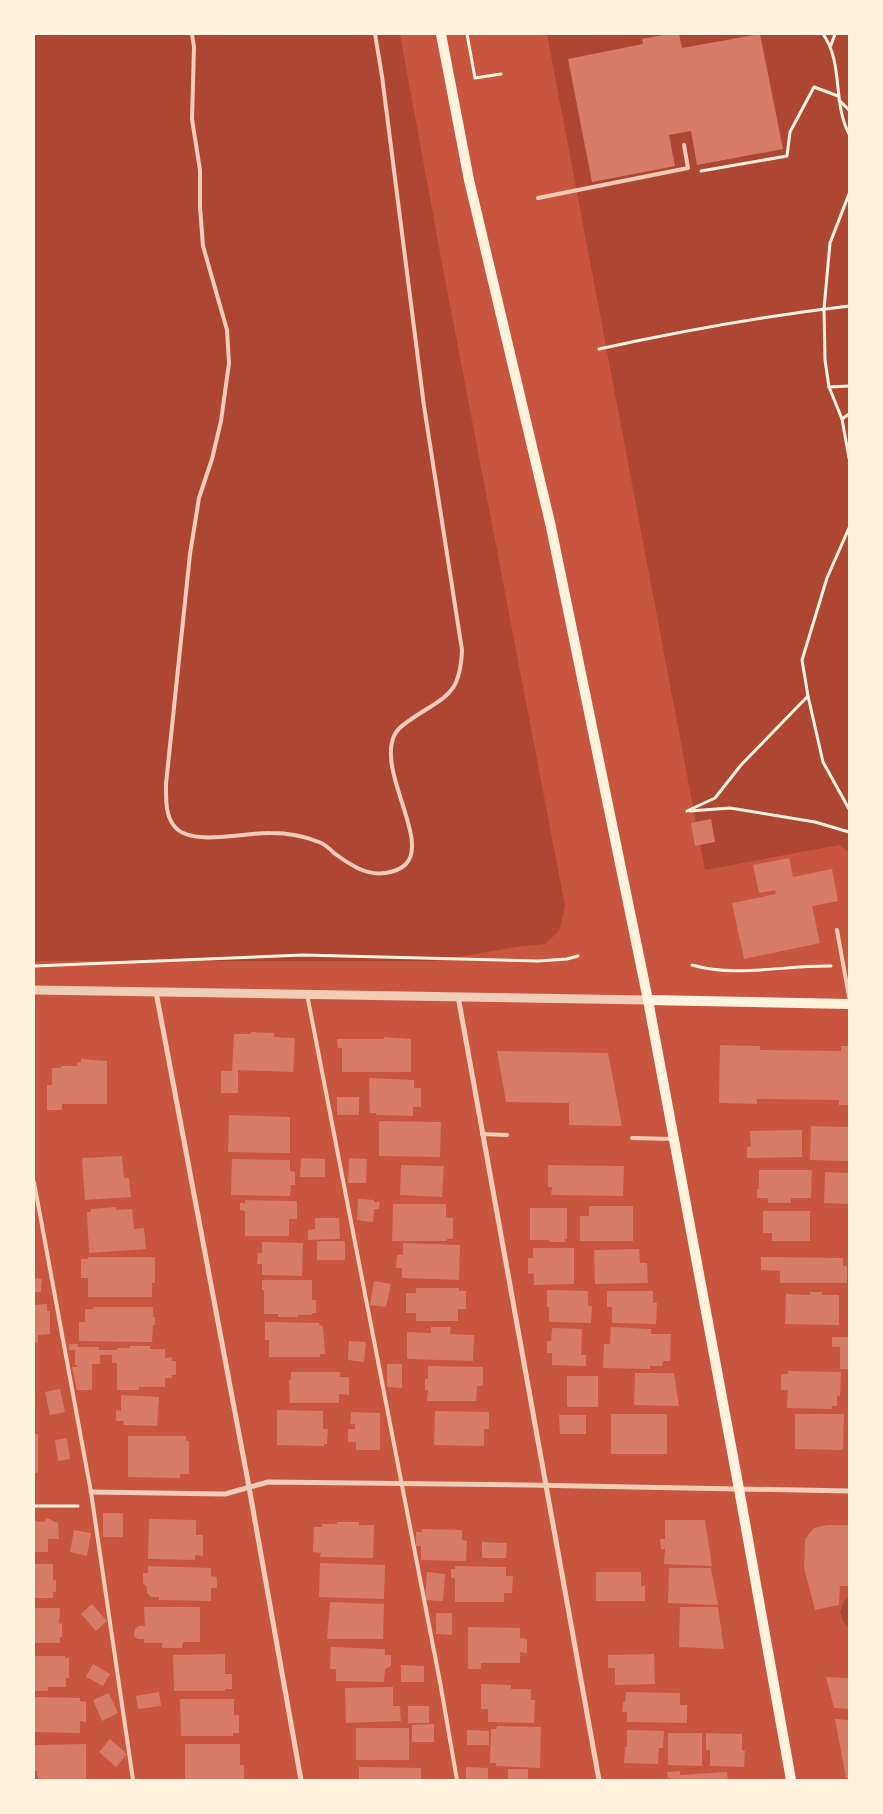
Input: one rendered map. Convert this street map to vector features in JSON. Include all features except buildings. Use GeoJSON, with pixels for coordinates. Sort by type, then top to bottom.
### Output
{"type":"FeatureCollection","features":[{"type":"Feature","properties":{"kind":"main road"},"geometry":{"type":"LineString","coordinates":[[441,34],[470,180],[551,528],[648,1000],[791,1780]]}},
{"type":"Feature","properties":{"kind":"main road"},"geometry":{"type":"LineString","coordinates":[[648,1000],[849,1004]]}},
{"type":"Feature","properties":{"kind":"street"},"geometry":{"type":"LineString","coordinates":[[34,990],[648,1000]]}},
{"type":"Feature","properties":{"kind":"street"},"geometry":{"type":"LineString","coordinates":[[156,992],[249,1487],[301,1780]]}},
{"type":"Feature","properties":{"kind":"street"},"geometry":{"type":"LineString","coordinates":[[458,996],[599,1780]]}},
{"type":"Feature","properties":{"kind":"street"},"geometry":{"type":"LineString","coordinates":[[91,1492],[225,1494],[268,1482],[849,1491]]}},
{"type":"Feature","properties":{"kind":"lane"},"geometry":{"type":"LineString","coordinates":[[192,34],[194,47],[192,119],[200,170],[203,246],[227,330],[229,363],[221,421],[212,459],[199,498],[190,554],[166,784],[167,810],[175,828],[183,834],[201,838],[270,833],[293,834],[320,842],[366,872],[382,874],[396,871],[407,864],[411,854],[411,835],[390,760],[394,734],[403,724],[444,698],[453,689],[459,678],[462,650],[424,406],[375,34]]}},
{"type":"Feature","properties":{"kind":"lane"},"geometry":{"type":"LineString","coordinates":[[538,198],[688,168],[684,145]]}},
{"type":"Feature","properties":{"kind":"lane"},"geometry":{"type":"LineString","coordinates":[[837,930],[849,997]]}},
{"type":"Feature","properties":{"kind":"lane"},"geometry":{"type":"LineString","coordinates":[[307,993],[440,1682],[457,1780]]}},
{"type":"Feature","properties":{"kind":"lane"},"geometry":{"type":"LineString","coordinates":[[482,1134],[507,1135]]}},
{"type":"Feature","properties":{"kind":"lane"},"geometry":{"type":"LineString","coordinates":[[632,1138],[674,1139]]}},
{"type":"Feature","properties":{"kind":"lane"},"geometry":{"type":"LineString","coordinates":[[34,1182],[91,1492],[133,1780]]}},
{"type":"Feature","properties":{"kind":"path"},"geometry":{"type":"LineString","coordinates":[[467,34],[475,78]]}},
{"type":"Feature","properties":{"kind":"path"},"geometry":{"type":"LineString","coordinates":[[823,34],[831,45],[837,73],[838,98],[843,122],[849,134]]}},
{"type":"Feature","properties":{"kind":"path"},"geometry":{"type":"LineString","coordinates":[[831,45],[835,34]]}},
{"type":"Feature","properties":{"kind":"path"},"geometry":{"type":"LineString","coordinates":[[470,79],[501,74]]}},
{"type":"Feature","properties":{"kind":"path"},"geometry":{"type":"LineString","coordinates":[[688,168],[703,171],[788,156],[790,132],[814,87],[838,98],[849,110]]}},
{"type":"Feature","properties":{"kind":"path"},"geometry":{"type":"LineString","coordinates":[[849,194],[830,243],[824,309],[825,360],[829,387],[842,418],[849,458]]}},
{"type":"Feature","properties":{"kind":"path"},"geometry":{"type":"LineString","coordinates":[[598,349],[738,322],[849,306]]}},
{"type":"Feature","properties":{"kind":"path"},"geometry":{"type":"LineString","coordinates":[[829,387],[849,386]]}},
{"type":"Feature","properties":{"kind":"path"},"geometry":{"type":"LineString","coordinates":[[842,418],[849,414]]}},
{"type":"Feature","properties":{"kind":"path"},"geometry":{"type":"LineString","coordinates":[[849,528],[848,534],[827,578],[802,660],[823,762],[849,808]]}},
{"type":"Feature","properties":{"kind":"path"},"geometry":{"type":"LineString","coordinates":[[808,696],[741,765],[715,798],[687,812],[730,808],[815,822],[849,832]]}},
{"type":"Feature","properties":{"kind":"path"},"geometry":{"type":"LineString","coordinates":[[34,966],[303,955],[538,961],[567,959],[578,956]]}},
{"type":"Feature","properties":{"kind":"path"},"geometry":{"type":"LineString","coordinates":[[692,965],[704,969],[736,970],[780,970],[810,965],[843,966]]}},
{"type":"Feature","properties":{"kind":"path"},"geometry":{"type":"LineString","coordinates":[[34,1506],[81,1506]]}},
{"type":"Feature","properties":{"kind":"shaded area"},"geometry":{"type":"Polygon","coordinates":[[[34,34],[400,34],[565,906],[559,931],[545,944],[435,961],[34,961],[34,34]]]}},
{"type":"Feature","properties":{"kind":"shaded area"},"geometry":{"type":"Polygon","coordinates":[[[547,34],[849,34],[849,852],[839,845],[705,870],[547,34]]]}},
{"type":"Feature","properties":{"kind":"shaded area"},"geometry":{"type":"Polygon","coordinates":[[[849,1597],[849,1627],[843,1622],[840,1611],[845,1600],[849,1597]]]}}]}
